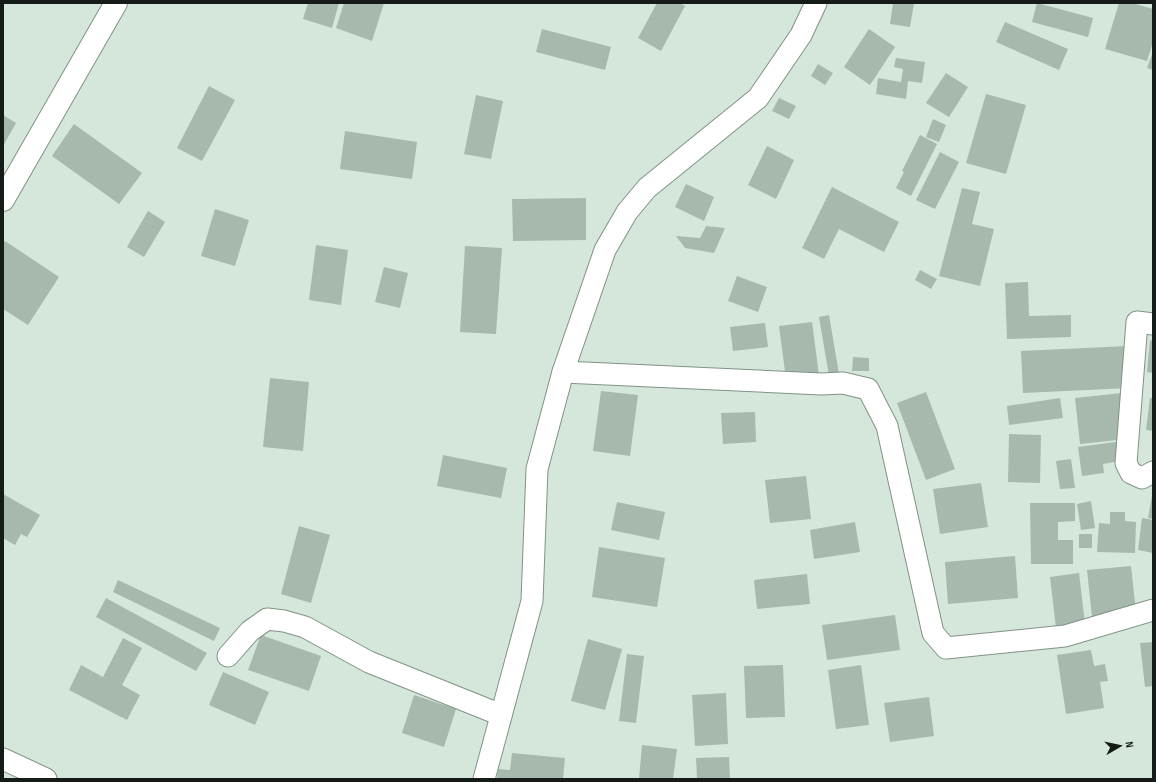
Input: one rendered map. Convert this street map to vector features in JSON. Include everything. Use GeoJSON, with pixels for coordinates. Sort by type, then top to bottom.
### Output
{"type":"FeatureCollection","features":[{"type":"Feature","properties":{"kind":"street"},"geometry":{"type":"LineString","coordinates":[[3,200],[116,3]]}},
{"type":"Feature","properties":{"kind":"street"},"geometry":{"type":"LineString","coordinates":[[484,779],[532,601],[537,469],[564,372],[605,250],[627,212],[647,188],[758,98],[801,35],[816,3]]}},
{"type":"Feature","properties":{"kind":"street"},"geometry":{"type":"LineString","coordinates":[[1153,324],[1137,322],[1126,463],[1131,473],[1142,478],[1153,472]]}},
{"type":"Feature","properties":{"kind":"street"},"geometry":{"type":"LineString","coordinates":[[564,372],[843,383],[868,389],[887,426],[933,633],[946,648],[1065,636],[1153,610]]}},
{"type":"Feature","properties":{"kind":"street"},"geometry":{"type":"LineString","coordinates":[[228,656],[250,631],[267,619],[284,621],[305,627],[369,662],[501,715]]}},
{"type":"Feature","properties":{"kind":"street"},"geometry":{"type":"LineString","coordinates":[[3,760],[46,779]]}},
{"type":"Feature","properties":{"kind":"building"},"geometry":{"type":"Polygon","coordinates":[[[308,3],[339,3],[332,28],[303,19],[308,3]]]}},
{"type":"Feature","properties":{"kind":"building"},"geometry":{"type":"Polygon","coordinates":[[[344,3],[384,3],[372,41],[336,28],[344,3]]]}},
{"type":"Feature","properties":{"kind":"building"},"geometry":{"type":"Polygon","coordinates":[[[657,3],[680,3],[685,6],[661,51],[638,38],[657,3]]]}},
{"type":"Feature","properties":{"kind":"building"},"geometry":{"type":"Polygon","coordinates":[[[893,3],[914,3],[910,27],[890,24],[893,3]]]}},
{"type":"Feature","properties":{"kind":"building"},"geometry":{"type":"Polygon","coordinates":[[[1037,3],[1093,18],[1088,37],[1032,22],[1037,3]]]}},
{"type":"Feature","properties":{"kind":"building"},"geometry":{"type":"Polygon","coordinates":[[[1119,3],[1132,3],[1153,9],[1153,42],[1147,61],[1105,49],[1119,3]]]}},
{"type":"Feature","properties":{"kind":"building"},"geometry":{"type":"Polygon","coordinates":[[[1005,22],[1068,49],[1059,70],[996,42],[1005,22]]]}},
{"type":"Feature","properties":{"kind":"building"},"geometry":{"type":"Polygon","coordinates":[[[542,29],[611,47],[605,70],[536,52],[542,29]]]}},
{"type":"Feature","properties":{"kind":"building"},"geometry":{"type":"Polygon","coordinates":[[[869,29],[895,47],[870,85],[844,67],[869,29]]]}},
{"type":"Feature","properties":{"kind":"building"},"geometry":{"type":"Polygon","coordinates":[[[1153,52],[1153,70],[1147,68],[1153,52]]]}},
{"type":"Feature","properties":{"kind":"building"},"geometry":{"type":"Polygon","coordinates":[[[896,58],[925,62],[922,83],[908,81],[906,99],[876,94],[878,78],[901,82],[903,69],[894,67],[896,58]]]}},
{"type":"Feature","properties":{"kind":"building"},"geometry":{"type":"Polygon","coordinates":[[[818,64],[833,73],[825,85],[811,76],[818,64]]]}},
{"type":"Feature","properties":{"kind":"building"},"geometry":{"type":"Polygon","coordinates":[[[946,73],[968,87],[949,117],[926,103],[946,73]]]}},
{"type":"Feature","properties":{"kind":"building"},"geometry":{"type":"Polygon","coordinates":[[[209,86],[235,100],[202,161],[177,148],[209,86]]]}},
{"type":"Feature","properties":{"kind":"building"},"geometry":{"type":"Polygon","coordinates":[[[986,94],[1026,105],[1006,174],[966,163],[986,94]]]}},
{"type":"Feature","properties":{"kind":"building"},"geometry":{"type":"Polygon","coordinates":[[[476,95],[503,101],[491,159],[464,154],[476,95]]]}},
{"type":"Feature","properties":{"kind":"building"},"geometry":{"type":"Polygon","coordinates":[[[779,98],[796,106],[789,119],[772,111],[779,98]]]}},
{"type":"Feature","properties":{"kind":"building"},"geometry":{"type":"Polygon","coordinates":[[[3,115],[16,123],[3,146],[3,115]]]}},
{"type":"Feature","properties":{"kind":"building"},"geometry":{"type":"Polygon","coordinates":[[[933,119],[946,125],[939,142],[926,137],[933,119]]]}},
{"type":"Feature","properties":{"kind":"building"},"geometry":{"type":"Polygon","coordinates":[[[74,124],[142,173],[119,204],[52,156],[74,124]]]}},
{"type":"Feature","properties":{"kind":"building"},"geometry":{"type":"Polygon","coordinates":[[[345,131],[417,142],[412,179],[340,169],[345,131]]]}},
{"type":"Feature","properties":{"kind":"building"},"geometry":{"type":"Polygon","coordinates":[[[920,135],[937,144],[911,196],[896,188],[904,172],[902,171],[920,135]]]}},
{"type":"Feature","properties":{"kind":"building"},"geometry":{"type":"Polygon","coordinates":[[[767,146],[794,160],[776,199],[748,185],[767,146]]]}},
{"type":"Feature","properties":{"kind":"building"},"geometry":{"type":"Polygon","coordinates":[[[940,152],[959,162],[935,209],[916,200],[940,152]]]}},
{"type":"Feature","properties":{"kind":"building"},"geometry":{"type":"Polygon","coordinates":[[[686,184],[714,197],[704,221],[675,207],[686,184]]]}},
{"type":"Feature","properties":{"kind":"building"},"geometry":{"type":"Polygon","coordinates":[[[832,187],[899,222],[884,252],[839,229],[824,259],[802,248],[832,187]]]}},
{"type":"Feature","properties":{"kind":"building"},"geometry":{"type":"Polygon","coordinates":[[[962,188],[980,192],[972,224],[994,229],[980,286],[939,276],[962,188]]]}},
{"type":"Feature","properties":{"kind":"building"},"geometry":{"type":"Polygon","coordinates":[[[586,198],[586,240],[513,241],[512,199],[586,198]]]}},
{"type":"Feature","properties":{"kind":"building"},"geometry":{"type":"Polygon","coordinates":[[[215,209],[249,220],[235,266],[201,256],[215,209]]]}},
{"type":"Feature","properties":{"kind":"building"},"geometry":{"type":"Polygon","coordinates":[[[148,211],[165,222],[144,257],[127,247],[148,211]]]}},
{"type":"Feature","properties":{"kind":"building"},"geometry":{"type":"Polygon","coordinates":[[[706,226],[725,228],[714,253],[685,248],[676,236],[700,238],[706,226]]]}},
{"type":"Feature","properties":{"kind":"building"},"geometry":{"type":"Polygon","coordinates":[[[5,241],[59,277],[28,325],[3,309],[3,244],[5,241]]]}},
{"type":"Feature","properties":{"kind":"building"},"geometry":{"type":"Polygon","coordinates":[[[316,245],[348,250],[341,305],[309,300],[316,245]]]}},
{"type":"Feature","properties":{"kind":"building"},"geometry":{"type":"Polygon","coordinates":[[[465,246],[502,248],[496,334],[460,332],[465,246]]]}},
{"type":"Feature","properties":{"kind":"building"},"geometry":{"type":"Polygon","coordinates":[[[384,267],[408,273],[400,308],[375,302],[384,267]]]}},
{"type":"Feature","properties":{"kind":"building"},"geometry":{"type":"Polygon","coordinates":[[[920,270],[937,279],[931,289],[915,280],[920,270]]]}},
{"type":"Feature","properties":{"kind":"building"},"geometry":{"type":"Polygon","coordinates":[[[737,276],[767,287],[758,312],[728,301],[737,276]]]}},
{"type":"Feature","properties":{"kind":"building"},"geometry":{"type":"Polygon","coordinates":[[[1028,282],[1029,316],[1071,315],[1071,337],[1007,339],[1005,283],[1028,282]]]}},
{"type":"Feature","properties":{"kind":"building"},"geometry":{"type":"Polygon","coordinates":[[[829,315],[839,374],[829,376],[819,317],[829,315]]]}},
{"type":"Feature","properties":{"kind":"building"},"geometry":{"type":"Polygon","coordinates":[[[812,322],[819,375],[786,379],[779,326],[812,322]]]}},
{"type":"Feature","properties":{"kind":"building"},"geometry":{"type":"Polygon","coordinates":[[[765,323],[768,347],[733,351],[730,327],[765,323]]]}},
{"type":"Feature","properties":{"kind":"building"},"geometry":{"type":"Polygon","coordinates":[[[1150,340],[1153,341],[1153,373],[1147,372],[1150,340]]]}},
{"type":"Feature","properties":{"kind":"building"},"geometry":{"type":"Polygon","coordinates":[[[1127,346],[1129,388],[1023,393],[1021,351],[1127,346]]]}},
{"type":"Feature","properties":{"kind":"building"},"geometry":{"type":"Polygon","coordinates":[[[853,357],[869,358],[869,371],[852,371],[853,357]]]}},
{"type":"Feature","properties":{"kind":"building"},"geometry":{"type":"Polygon","coordinates":[[[270,378],[309,382],[303,451],[263,447],[270,378]]]}},
{"type":"Feature","properties":{"kind":"building"},"geometry":{"type":"Polygon","coordinates":[[[601,391],[638,395],[630,456],[593,451],[601,391]]]}},
{"type":"Feature","properties":{"kind":"building"},"geometry":{"type":"Polygon","coordinates":[[[926,392],[955,469],[926,480],[897,403],[926,392]]]}},
{"type":"Feature","properties":{"kind":"building"},"geometry":{"type":"Polygon","coordinates":[[[1122,393],[1127,439],[1080,444],[1075,398],[1122,393]]]}},
{"type":"Feature","properties":{"kind":"building"},"geometry":{"type":"Polygon","coordinates":[[[1060,398],[1063,418],[1009,425],[1007,406],[1060,398]]]}},
{"type":"Feature","properties":{"kind":"building"},"geometry":{"type":"Polygon","coordinates":[[[1150,398],[1153,398],[1153,431],[1146,430],[1150,398]]]}},
{"type":"Feature","properties":{"kind":"building"},"geometry":{"type":"Polygon","coordinates":[[[755,412],[756,442],[723,444],[721,413],[755,412]]]}},
{"type":"Feature","properties":{"kind":"building"},"geometry":{"type":"Polygon","coordinates":[[[1009,434],[1041,435],[1040,483],[1008,482],[1009,434]]]}},
{"type":"Feature","properties":{"kind":"building"},"geometry":{"type":"Polygon","coordinates":[[[1123,441],[1126,460],[1103,464],[1104,473],[1082,476],[1078,447],[1123,441]]]}},
{"type":"Feature","properties":{"kind":"building"},"geometry":{"type":"Polygon","coordinates":[[[443,455],[507,468],[501,498],[437,486],[443,455]]]}},
{"type":"Feature","properties":{"kind":"building"},"geometry":{"type":"Polygon","coordinates":[[[1071,459],[1075,488],[1060,489],[1056,461],[1071,459]]]}},
{"type":"Feature","properties":{"kind":"building"},"geometry":{"type":"Polygon","coordinates":[[[806,476],[811,519],[770,523],[765,480],[806,476]]]}},
{"type":"Feature","properties":{"kind":"building"},"geometry":{"type":"Polygon","coordinates":[[[981,483],[988,527],[940,534],[933,489],[981,483]]]}},
{"type":"Feature","properties":{"kind":"building"},"geometry":{"type":"Polygon","coordinates":[[[3,494],[40,515],[27,537],[21,534],[15,545],[3,538],[3,494]]]}},
{"type":"Feature","properties":{"kind":"building"},"geometry":{"type":"Polygon","coordinates":[[[1153,496],[1153,519],[1148,518],[1153,496]]]}},
{"type":"Feature","properties":{"kind":"building"},"geometry":{"type":"Polygon","coordinates":[[[1091,501],[1095,528],[1081,530],[1077,504],[1091,501]]]}},
{"type":"Feature","properties":{"kind":"building"},"geometry":{"type":"Polygon","coordinates":[[[617,502],[665,512],[659,540],[611,530],[617,502]]]}},
{"type":"Feature","properties":{"kind":"building"},"geometry":{"type":"Polygon","coordinates":[[[1030,503],[1075,503],[1075,521],[1058,522],[1058,540],[1073,540],[1073,564],[1031,564],[1030,503]]]}},
{"type":"Feature","properties":{"kind":"building"},"geometry":{"type":"Polygon","coordinates":[[[1110,512],[1125,512],[1125,521],[1136,522],[1135,553],[1097,552],[1099,523],[1110,524],[1110,512]]]}},
{"type":"Feature","properties":{"kind":"building"},"geometry":{"type":"Polygon","coordinates":[[[1142,518],[1153,520],[1153,553],[1138,550],[1142,518]]]}},
{"type":"Feature","properties":{"kind":"building"},"geometry":{"type":"Polygon","coordinates":[[[855,522],[860,552],[814,559],[810,530],[855,522]]]}},
{"type":"Feature","properties":{"kind":"building"},"geometry":{"type":"Polygon","coordinates":[[[299,526],[330,535],[311,603],[281,594],[299,526]]]}},
{"type":"Feature","properties":{"kind":"building"},"geometry":{"type":"Polygon","coordinates":[[[1079,534],[1092,534],[1092,548],[1079,548],[1079,534]]]}},
{"type":"Feature","properties":{"kind":"building"},"geometry":{"type":"Polygon","coordinates":[[[599,547],[665,558],[657,607],[592,597],[599,547]]]}},
{"type":"Feature","properties":{"kind":"building"},"geometry":{"type":"Polygon","coordinates":[[[1015,556],[1018,598],[948,604],[945,562],[1015,556]]]}},
{"type":"Feature","properties":{"kind":"building"},"geometry":{"type":"Polygon","coordinates":[[[1131,566],[1136,612],[1092,617],[1087,570],[1131,566]]]}},
{"type":"Feature","properties":{"kind":"building"},"geometry":{"type":"Polygon","coordinates":[[[1079,573],[1085,624],[1056,628],[1050,577],[1079,573]]]}},
{"type":"Feature","properties":{"kind":"building"},"geometry":{"type":"Polygon","coordinates":[[[807,574],[810,604],[757,609],[754,580],[807,574]]]}},
{"type":"Feature","properties":{"kind":"building"},"geometry":{"type":"Polygon","coordinates":[[[118,580],[220,628],[214,641],[113,592],[118,580]]]}},
{"type":"Feature","properties":{"kind":"building"},"geometry":{"type":"Polygon","coordinates":[[[106,598],[207,653],[196,671],[96,617],[106,598]]]}},
{"type":"Feature","properties":{"kind":"building"},"geometry":{"type":"Polygon","coordinates":[[[895,615],[900,650],[827,660],[822,625],[895,615]]]}},
{"type":"Feature","properties":{"kind":"building"},"geometry":{"type":"Polygon","coordinates":[[[261,635],[321,656],[309,691],[248,670],[261,635]]]}},
{"type":"Feature","properties":{"kind":"building"},"geometry":{"type":"Polygon","coordinates":[[[123,638],[142,648],[122,685],[140,695],[127,720],[69,690],[81,665],[103,677],[123,638]]]}},
{"type":"Feature","properties":{"kind":"building"},"geometry":{"type":"Polygon","coordinates":[[[588,639],[622,649],[605,710],[571,701],[588,639]]]}},
{"type":"Feature","properties":{"kind":"building"},"geometry":{"type":"Polygon","coordinates":[[[1153,642],[1153,686],[1145,687],[1140,643],[1153,642]]]}},
{"type":"Feature","properties":{"kind":"building"},"geometry":{"type":"Polygon","coordinates":[[[1091,650],[1094,666],[1105,664],[1108,681],[1100,682],[1104,708],[1066,714],[1057,655],[1091,650]]]}},
{"type":"Feature","properties":{"kind":"building"},"geometry":{"type":"Polygon","coordinates":[[[627,654],[644,656],[636,723],[619,721],[627,654]]]}},
{"type":"Feature","properties":{"kind":"building"},"geometry":{"type":"Polygon","coordinates":[[[783,665],[785,717],[746,718],[744,666],[783,665]]]}},
{"type":"Feature","properties":{"kind":"building"},"geometry":{"type":"Polygon","coordinates":[[[861,665],[869,725],[836,729],[828,670],[861,665]]]}},
{"type":"Feature","properties":{"kind":"building"},"geometry":{"type":"Polygon","coordinates":[[[223,672],[269,692],[255,725],[209,705],[223,672]]]}},
{"type":"Feature","properties":{"kind":"building"},"geometry":{"type":"Polygon","coordinates":[[[726,693],[728,744],[695,746],[692,695],[726,693]]]}},
{"type":"Feature","properties":{"kind":"building"},"geometry":{"type":"Polygon","coordinates":[[[414,695],[456,709],[444,747],[402,733],[414,695]]]}},
{"type":"Feature","properties":{"kind":"building"},"geometry":{"type":"Polygon","coordinates":[[[929,697],[934,736],[890,742],[884,703],[929,697]]]}},
{"type":"Feature","properties":{"kind":"building"},"geometry":{"type":"Polygon","coordinates":[[[642,745],[677,749],[673,779],[639,779],[642,745]]]}},
{"type":"Feature","properties":{"kind":"building"},"geometry":{"type":"Polygon","coordinates":[[[512,753],[565,758],[563,779],[497,779],[498,769],[510,770],[512,753]]]}},
{"type":"Feature","properties":{"kind":"building"},"geometry":{"type":"Polygon","coordinates":[[[729,757],[730,779],[697,779],[696,758],[729,757]]]}}]}
